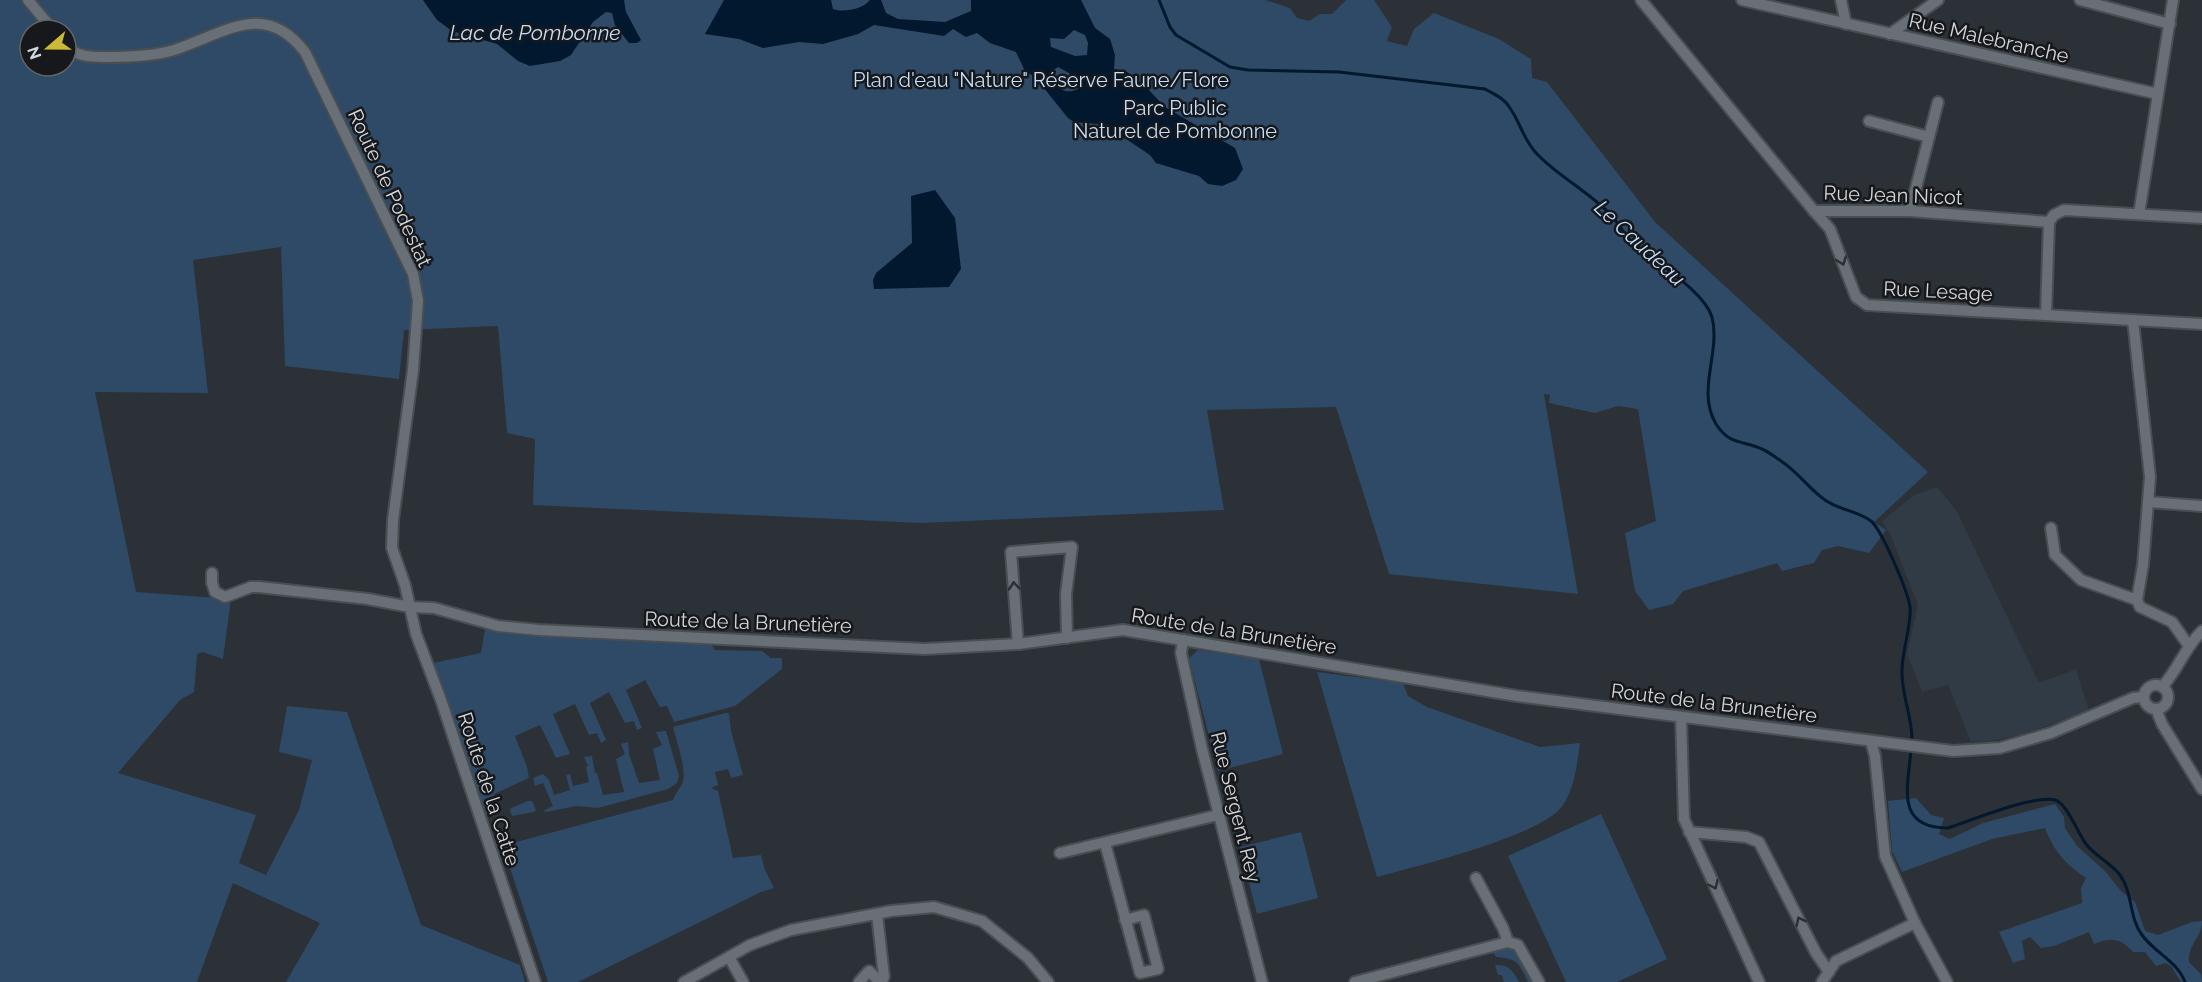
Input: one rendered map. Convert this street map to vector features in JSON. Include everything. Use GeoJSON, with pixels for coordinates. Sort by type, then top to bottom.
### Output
{"type":"FeatureCollection","features":[{"type":"Feature","properties":{"kind":"street"},"geometry":{"type":"LineString","coordinates":[[28,0],[43,18]]}},
{"type":"Feature","properties":{"kind":"street","name":"Rue Jean Nicot"},"geometry":{"type":"LineString","coordinates":[[1641,0],[1814,211],[1910,211],[2049,222],[2054,215],[2064,210],[2202,218]]}},
{"type":"Feature","properties":{"kind":"street","name":"Rue Malebranche"},"geometry":{"type":"LineString","coordinates":[[1742,0],[2158,94]]}},
{"type":"Feature","properties":{"kind":"street"},"geometry":{"type":"LineString","coordinates":[[1841,0],[1846,24]]}},
{"type":"Feature","properties":{"kind":"street"},"geometry":{"type":"LineString","coordinates":[[1890,34],[1938,0]]}},
{"type":"Feature","properties":{"kind":"street"},"geometry":{"type":"LineString","coordinates":[[2080,0],[2170,24]]}},
{"type":"Feature","properties":{"kind":"street"},"geometry":{"type":"LineString","coordinates":[[2139,214],[2173,0]]}},
{"type":"Feature","properties":{"kind":"street","name":"Route de Podestat"},"geometry":{"type":"LineString","coordinates":[[78,52],[87,57],[119,57],[174,50],[242,19],[256,16],[279,21],[297,38],[413,274],[418,301],[413,370],[393,520],[392,548],[410,607]]}},
{"type":"Feature","properties":{"kind":"street"},"geometry":{"type":"LineString","coordinates":[[1910,211],[1938,102]]}},
{"type":"Feature","properties":{"kind":"street"},"geometry":{"type":"LineString","coordinates":[[1869,121],[1929,137]]}},
{"type":"Feature","properties":{"kind":"street","name":"Rue Lesage"},"geometry":{"type":"LineString","coordinates":[[1814,211],[1830,228],[1852,289],[1860,302],[1867,305],[2046,315]]}},
{"type":"Feature","properties":{"kind":"street"},"geometry":{"type":"LineString","coordinates":[[2049,222],[2046,315],[2202,324]]}},
{"type":"Feature","properties":{"kind":"street"},"geometry":{"type":"LineString","coordinates":[[2133,320],[2150,477],[2143,565],[2137,600],[2140,607],[2172,622],[2189,646]]}},
{"type":"Feature","properties":{"kind":"street"},"geometry":{"type":"LineString","coordinates":[[2148,502],[2202,506]]}},
{"type":"Feature","properties":{"kind":"street"},"geometry":{"type":"LineString","coordinates":[[2051,528],[2055,555],[2081,580],[2137,600]]}},
{"type":"Feature","properties":{"kind":"street"},"geometry":{"type":"LineString","coordinates":[[1018,644],[1011,552],[1072,547],[1065,594],[1067,638]]}},
{"type":"Feature","properties":{"kind":"street","name":"Route de la Brunetière"},"geometry":{"type":"LineString","coordinates":[[212,573],[215,592],[225,597],[251,587],[259,587],[368,598],[410,607],[434,608],[498,626],[539,630],[925,649],[1018,644],[1123,630],[1517,696],[1953,751],[2000,748],[2051,733],[2133,698],[2144,697]]}},
{"type":"Feature","properties":{"kind":"street","name":"Route de la Catte"},"geometry":{"type":"LineString","coordinates":[[410,607],[416,633],[438,691],[535,982]]}},
{"type":"Feature","properties":{"kind":"street"},"geometry":{"type":"LineString","coordinates":[[2162,687],[2171,678],[2189,646],[2202,631]]}},
{"type":"Feature","properties":{"kind":"street","name":"Rue Sergent Rey"},"geometry":{"type":"LineString","coordinates":[[1183,640],[1180,653],[1218,815],[1262,982]]}},
{"type":"Feature","properties":{"kind":"street"},"geometry":{"type":"LineString","coordinates":[[2155,685],[2162,687],[2167,694],[2167,701],[2162,707],[2156,709],[2149,707],[2144,697],[2148,687],[2155,685]]}},
{"type":"Feature","properties":{"kind":"street"},"geometry":{"type":"LineString","coordinates":[[2156,709],[2162,724],[2202,789]]}},
{"type":"Feature","properties":{"kind":"street"},"geometry":{"type":"LineString","coordinates":[[1682,717],[1684,819],[1759,982]]}},
{"type":"Feature","properties":{"kind":"street"},"geometry":{"type":"LineString","coordinates":[[1871,742],[1875,756],[1885,856],[1915,923],[1947,982]]}},
{"type":"Feature","properties":{"kind":"street"},"geometry":{"type":"LineString","coordinates":[[1060,853],[1218,815]]}},
{"type":"Feature","properties":{"kind":"street"},"geometry":{"type":"LineString","coordinates":[[1689,832],[1746,837],[1759,842],[1816,953],[1825,979]]}},
{"type":"Feature","properties":{"kind":"street"},"geometry":{"type":"LineString","coordinates":[[1105,843],[1125,920],[1140,973],[1158,969],[1144,915],[1125,920]]}},
{"type":"Feature","properties":{"kind":"street"},"geometry":{"type":"LineString","coordinates":[[1476,878],[1508,942]]}},
{"type":"Feature","properties":{"kind":"street"},"geometry":{"type":"LineString","coordinates":[[684,982],[750,945],[791,930],[877,914],[934,907],[982,921],[1028,958],[1048,982]]}},
{"type":"Feature","properties":{"kind":"street"},"geometry":{"type":"LineString","coordinates":[[859,982],[869,971],[880,982],[884,977],[877,914]]}},
{"type":"Feature","properties":{"kind":"street"},"geometry":{"type":"LineString","coordinates":[[1825,979],[1836,961],[1915,923]]}},
{"type":"Feature","properties":{"kind":"street"},"geometry":{"type":"LineString","coordinates":[[1355,982],[1508,942],[1518,945],[1539,982]]}},
{"type":"Feature","properties":{"kind":"street"},"geometry":{"type":"LineString","coordinates":[[729,957],[743,982]]}},
{"type":"Feature","properties":{"kind":"shaded area"},"geometry":{"type":"Polygon","coordinates":[[[1937,487],[1956,510],[2039,683],[2076,669],[2089,711],[2024,734],[1991,741],[1971,742],[1948,685],[1922,692],[1907,654],[1918,605],[1891,536],[1882,521],[1914,495],[1937,487]]]}},
{"type":"Feature","properties":{"kind":"green space"},"geometry":{"type":"Polygon","coordinates":[[[0,0],[1265,0],[1290,8],[1297,18],[1309,21],[1320,14],[1332,14],[1346,0],[1374,0],[1392,27],[1387,41],[1407,46],[1414,29],[1434,13],[1499,39],[1531,59],[1532,78],[1547,82],[1655,222],[1928,472],[1874,522],[1886,530],[1869,553],[1838,546],[1822,550],[1814,563],[1782,571],[1777,563],[1683,591],[1673,604],[1649,610],[1635,591],[1625,533],[1656,521],[1638,409],[1618,406],[1595,413],[1549,403],[1550,395],[1544,394],[1578,594],[1389,574],[1336,407],[1207,410],[1224,510],[921,523],[533,505],[535,439],[507,433],[498,326],[404,330],[399,379],[285,366],[281,247],[193,260],[208,393],[95,392],[136,592],[231,599],[223,659],[203,652],[197,654],[194,692],[180,700],[118,773],[256,815],[239,863],[266,875],[299,810],[312,760],[279,752],[287,706],[347,712],[421,925],[520,965],[525,982],[286,982],[320,923],[233,883],[197,982],[0,982],[0,0]]]}},
{"type":"Feature","properties":{"kind":"green space"},"geometry":{"type":"Polygon","coordinates":[[[485,629],[518,635],[710,643],[715,650],[762,651],[771,658],[782,658],[782,669],[735,706],[674,722],[667,706],[660,707],[645,680],[626,690],[642,728],[637,730],[634,721],[625,723],[609,692],[590,703],[606,740],[601,743],[597,733],[589,735],[575,704],[553,714],[570,754],[556,758],[540,725],[515,736],[529,778],[494,794],[498,808],[490,815],[483,813],[433,663],[481,653],[485,629]]]}},
{"type":"Feature","properties":{"kind":"green space"},"geometry":{"type":"Polygon","coordinates":[[[1198,650],[1259,659],[1283,754],[1218,771],[1189,658],[1198,650]]]}},
{"type":"Feature","properties":{"kind":"green space"},"geometry":{"type":"Polygon","coordinates":[[[1317,672],[1403,683],[1408,696],[1427,707],[1540,747],[1580,743],[1575,775],[1567,798],[1551,816],[1532,828],[1447,858],[1377,877],[1317,672]]]}},
{"type":"Feature","properties":{"kind":"green space"},"geometry":{"type":"Polygon","coordinates":[[[729,713],[731,731],[743,775],[731,778],[728,769],[715,772],[718,785],[711,788],[718,791],[733,858],[761,855],[774,888],[761,892],[578,982],[548,982],[501,846],[673,800],[682,784],[684,772],[673,727],[729,713]]]}},
{"type":"Feature","properties":{"kind":"green space"},"geometry":{"type":"Polygon","coordinates":[[[666,731],[679,776],[677,783],[668,789],[598,808],[576,806],[543,811],[553,806],[543,783],[535,786],[533,778],[543,774],[549,780],[554,795],[570,790],[566,775],[570,774],[573,786],[589,782],[586,767],[588,766],[584,757],[592,756],[603,795],[624,792],[616,759],[625,754],[621,744],[628,742],[629,754],[639,783],[660,780],[653,749],[662,745],[656,732],[666,731]]]}},
{"type":"Feature","properties":{"kind":"green space"},"geometry":{"type":"Polygon","coordinates":[[[1916,798],[1931,815],[1944,818],[1939,834],[1950,839],[1983,823],[2055,804],[2064,817],[2065,828],[2077,846],[2105,871],[2121,891],[2135,902],[2145,931],[2158,935],[2192,922],[2202,921],[2200,932],[2189,955],[2189,962],[2201,974],[2202,982],[2181,982],[2171,966],[2165,963],[2156,966],[2145,952],[2133,952],[2120,941],[2106,940],[2094,944],[2089,932],[2054,946],[2041,948],[2030,937],[2022,941],[2025,959],[2013,963],[1999,932],[2082,903],[2081,888],[2086,878],[2061,856],[2045,828],[1992,839],[1902,872],[1892,851],[1888,801],[1916,798]]]}},
{"type":"Feature","properties":{"kind":"green space"},"geometry":{"type":"Polygon","coordinates":[[[532,801],[536,810],[534,812],[512,816],[511,808],[532,801]]]}},
{"type":"Feature","properties":{"kind":"green space"},"geometry":{"type":"Polygon","coordinates":[[[1601,814],[1667,959],[1617,982],[1566,982],[1508,856],[1601,814]]]}},
{"type":"Feature","properties":{"kind":"green space"},"geometry":{"type":"Polygon","coordinates":[[[1301,832],[1318,898],[1257,914],[1240,847],[1301,832]]]}},
{"type":"Feature","properties":{"kind":"green space"},"geometry":{"type":"Polygon","coordinates":[[[1510,949],[1516,951],[1534,982],[1528,982],[1517,963],[1496,957],[1493,951],[1510,949]]]}},
{"type":"Feature","properties":{"kind":"green space"},"geometry":{"type":"Polygon","coordinates":[[[1495,965],[1510,969],[1519,982],[1504,982],[1502,975],[1498,975],[1495,965]]]}},
{"type":"Feature","properties":{"kind":"water","name":"Lac de Pombonne"},"geometry":{"type":"Polygon","coordinates":[[[423,0],[624,0],[626,12],[641,40],[637,43],[629,43],[615,25],[612,13],[606,12],[593,22],[571,55],[560,61],[530,66],[518,61],[497,44],[452,31],[437,20],[423,0]]]}},
{"type":"Feature","properties":{"kind":"water"},"geometry":{"type":"Polygon","coordinates":[[[724,0],[831,0],[833,9],[842,11],[858,8],[870,0],[881,0],[886,13],[898,19],[945,22],[971,11],[971,0],[1081,0],[1095,28],[1110,39],[1115,55],[1114,69],[1127,72],[1146,87],[1165,107],[1235,148],[1243,169],[1236,180],[1222,186],[1208,184],[1199,176],[1156,163],[1150,155],[1126,139],[1111,135],[1109,125],[1074,122],[1068,118],[1035,77],[1025,71],[1016,52],[990,43],[977,33],[966,37],[953,29],[944,36],[874,25],[858,34],[823,44],[799,42],[763,48],[739,39],[705,34],[724,0]],[[1074,30],[1064,39],[1050,38],[1051,47],[1075,56],[1087,55],[1088,43],[1085,35],[1074,30]],[[1058,67],[1048,74],[1057,86],[1068,91],[1078,89],[1069,73],[1058,67]]]}},
{"type":"Feature","properties":{"kind":"water"},"geometry":{"type":"Polygon","coordinates":[[[935,190],[955,218],[961,269],[949,287],[874,289],[873,280],[876,273],[912,243],[911,196],[935,190]]]}},
{"type":"Feature","properties":{"kind":"waterway","name":"Le Caudeau"},"geometry":{"type":"LineString","coordinates":[[1159,0],[1170,27],[1176,35],[1230,67],[1248,70],[1339,72],[1485,89],[1505,102],[1514,114],[1528,143],[1537,154],[1599,204],[1611,215],[1630,240],[1688,286],[1707,307],[1712,317],[1714,331],[1708,398],[1710,411],[1721,431],[1732,439],[1770,453],[1793,470],[1825,500],[1866,518],[1876,527],[1894,562],[1910,607],[1902,679],[1911,724],[1912,742]]}},
{"type":"Feature","properties":{"kind":"waterway","name":"Le Caudeau"},"geometry":{"type":"LineString","coordinates":[[1911,748],[1908,801],[1919,821],[1931,826],[1948,828],[2033,801],[2046,799],[2059,802],[2086,844],[2120,875],[2142,935],[2177,968],[2185,982]]}},
{"type":"Feature","properties":{"kind":"park label","name":"Plan d'eau \"Nature\" Réserve Faune/Flore"},"geometry":{"type":"Point","coordinates":[1041,80]}},
{"type":"Feature","properties":{"kind":"park label","name":"Parc Public Naturel de Pombonne"},"geometry":{"type":"Point","coordinates":[1175,120]}}]}
